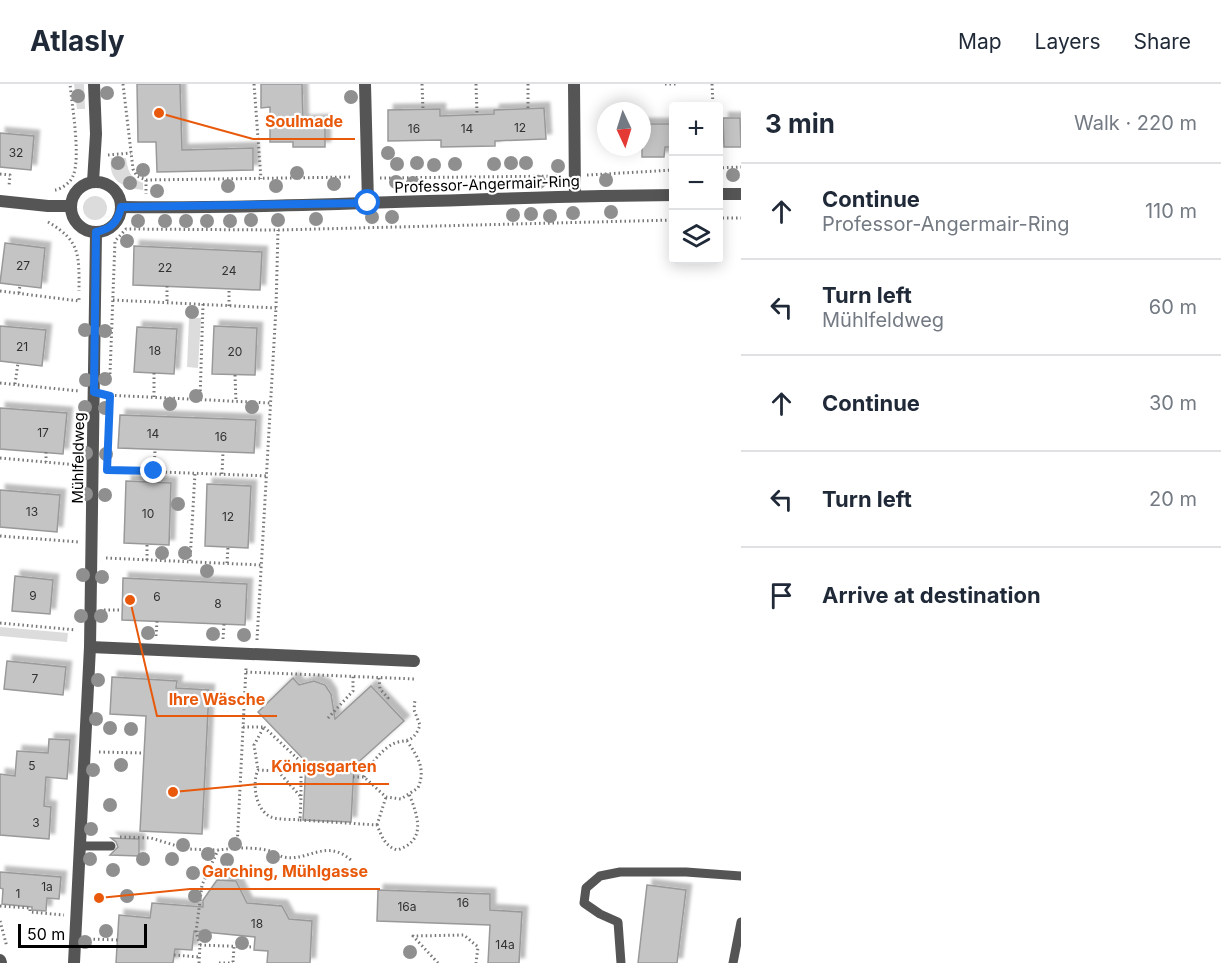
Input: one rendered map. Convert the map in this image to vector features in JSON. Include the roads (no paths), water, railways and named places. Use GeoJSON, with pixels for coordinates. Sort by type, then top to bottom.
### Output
{"type":"FeatureCollection","features":[{"type":"Feature","properties":{"kind":"street"},"geometry":{"type":"LineString","coordinates":[[93,182],[96,134],[94,84]]}},
{"type":"Feature","properties":{"kind":"street"},"geometry":{"type":"LineString","coordinates":[[365,84],[368,203]]}},
{"type":"Feature","properties":{"kind":"street"},"geometry":{"type":"LineString","coordinates":[[574,84],[575,196]]}},
{"type":"Feature","properties":{"kind":"street"},"geometry":{"type":"LineString","coordinates":[[93,182],[104,183],[113,188],[119,196],[121,207],[114,225],[96,232],[86,231],[77,225],[70,206],[77,189],[93,182]]}},
{"type":"Feature","properties":{"kind":"street"},"geometry":{"type":"LineString","coordinates":[[723,194],[741,194]]}},
{"type":"Feature","properties":{"kind":"street","name":"Professor-Angermair-Ring"},"geometry":{"type":"LineString","coordinates":[[121,207],[669,195]]}},
{"type":"Feature","properties":{"kind":"street"},"geometry":{"type":"LineString","coordinates":[[0,201],[70,206]]}},
{"type":"Feature","properties":{"kind":"street","name":"Mühlfeldweg"},"geometry":{"type":"LineString","coordinates":[[74,963],[90,647],[96,232]]}},
{"type":"Feature","properties":{"kind":"street"},"geometry":{"type":"LineString","coordinates":[[90,647],[414,660]]}},
{"type":"Feature","properties":{"kind":"lane"},"geometry":{"type":"LineString","coordinates":[[80,846],[111,846]]}},
{"type":"Feature","properties":{"kind":"lane"},"geometry":{"type":"LineString","coordinates":[[621,963],[618,922],[600,914],[585,903],[586,888],[600,876],[620,872],[686,872],[741,876]]}},
{"type":"Feature","properties":{"kind":"lane"},"geometry":{"type":"LineString","coordinates":[[733,963],[741,922]]}},
{"type":"Feature","properties":{"kind":"place","name":"Soulmade"},"geometry":{"type":"Point","coordinates":[159,113]}},
{"type":"Feature","properties":{"kind":"place","name":"Ihre Wäsche"},"geometry":{"type":"Point","coordinates":[130,600]}},
{"type":"Feature","properties":{"kind":"place","name":"Königsgarten"},"geometry":{"type":"Point","coordinates":[173,792]}},
{"type":"Feature","properties":{"kind":"place","name":"Garching, Mühlgasse"},"geometry":{"type":"Point","coordinates":[99,898]}}]}
